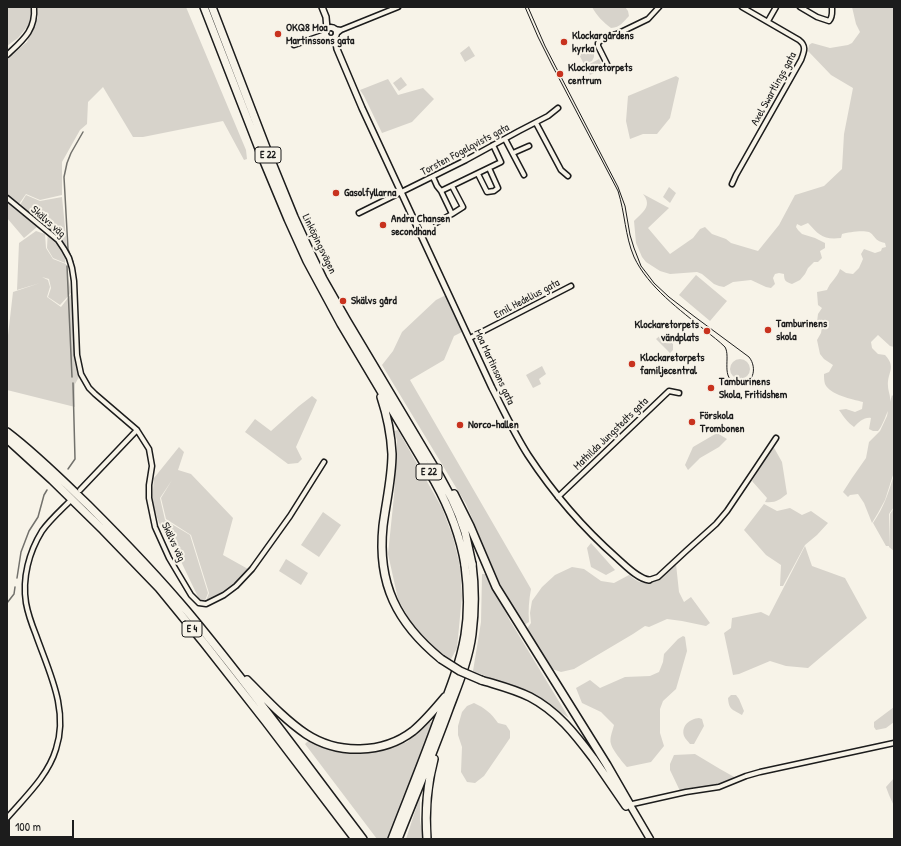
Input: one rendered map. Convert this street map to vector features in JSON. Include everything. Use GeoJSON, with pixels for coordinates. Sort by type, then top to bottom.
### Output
{"type":"FeatureCollection","features":[{"type":"Feature","properties":{"kind":"highway","name":"Linköpingsvägen"},"geometry":{"type":"LineString","coordinates":[[202,7],[288,220],[307,261],[328,301],[378,385]]}},
{"type":"Feature","properties":{"kind":"highway","name":"Linköpingsvägen"},"geometry":{"type":"LineString","coordinates":[[212,7],[294,217],[323,279],[439,474]]}},
{"type":"Feature","properties":{"kind":"highway"},"geometry":{"type":"LineString","coordinates":[[217,7],[220,28]]}},
{"type":"Feature","properties":{"kind":"highway"},"geometry":{"type":"LineString","coordinates":[[378,385],[386,411],[392,454],[391,476],[382,540],[382,554],[386,581],[394,605],[408,627],[441,659],[460,671],[531,698],[562,720],[579,739],[628,805]]}},
{"type":"Feature","properties":{"kind":"highway","name":"E 22"},"geometry":{"type":"LineString","coordinates":[[378,385],[436,482],[446,502],[469,564],[475,592],[472,634],[468,654],[440,735],[398,839]]}},
{"type":"Feature","properties":{"kind":"highway","name":"E 4"},"geometry":{"type":"LineString","coordinates":[[7,432],[57,475],[128,546],[186,610],[229,663],[363,839]]}},
{"type":"Feature","properties":{"kind":"highway","name":"E 4"},"geometry":{"type":"LineString","coordinates":[[7,439],[52,480],[103,530],[158,588],[204,643],[355,839]]}},
{"type":"Feature","properties":{"kind":"highway"},"geometry":{"type":"LineString","coordinates":[[439,474],[452,490],[457,499],[500,592],[607,765],[628,805]]}},
{"type":"Feature","properties":{"kind":"highway","name":"E 22"},"geometry":{"type":"LineString","coordinates":[[439,474],[459,515],[468,543],[469,564],[466,634],[462,654],[449,692]]}},
{"type":"Feature","properties":{"kind":"highway"},"geometry":{"type":"LineString","coordinates":[[229,663],[285,717],[306,734],[323,742],[344,748],[371,748],[396,741],[412,732],[420,725],[449,692]]}},
{"type":"Feature","properties":{"kind":"highway"},"geometry":{"type":"LineString","coordinates":[[392,839],[449,692]]}},
{"type":"Feature","properties":{"kind":"highway"},"geometry":{"type":"LineString","coordinates":[[427,839],[426,815],[428,787],[440,735]]}},
{"type":"Feature","properties":{"kind":"main road"},"geometry":{"type":"LineString","coordinates":[[628,805],[649,839]]}},
{"type":"Feature","properties":{"kind":"street"},"geometry":{"type":"LineString","coordinates":[[7,55],[29,31],[34,20],[34,7]]}},
{"type":"Feature","properties":{"kind":"street"},"geometry":{"type":"LineString","coordinates":[[322,7],[331,33]]}},
{"type":"Feature","properties":{"kind":"street"},"geometry":{"type":"LineString","coordinates":[[294,45],[341,30],[398,7]]}},
{"type":"Feature","properties":{"kind":"street"},"geometry":{"type":"LineString","coordinates":[[607,64],[598,43],[604,37],[617,34],[648,19],[659,7]]}},
{"type":"Feature","properties":{"kind":"street","name":"Axel Swartlings gata"},"geometry":{"type":"LineString","coordinates":[[732,184],[801,60],[805,47],[803,43],[742,7]]}},
{"type":"Feature","properties":{"kind":"street"},"geometry":{"type":"LineString","coordinates":[[768,21],[776,7]]}},
{"type":"Feature","properties":{"kind":"street"},"geometry":{"type":"LineString","coordinates":[[800,7],[817,17],[829,21],[832,16],[832,7]]}},
{"type":"Feature","properties":{"kind":"street","name":"Moa Martinsons gata"},"geometry":{"type":"LineString","coordinates":[[331,33],[359,102],[401,192],[512,427],[528,455],[558,497],[585,528],[640,577],[645,580],[649,580]]}},
{"type":"Feature","properties":{"kind":"street","name":"Torsten Fogelqvists gata"},"geometry":{"type":"LineString","coordinates":[[401,192],[433,178],[494,146],[548,116],[558,108]]}},
{"type":"Feature","properties":{"kind":"street"},"geometry":{"type":"LineString","coordinates":[[536,123],[561,170],[568,176]]}},
{"type":"Feature","properties":{"kind":"street"},"geometry":{"type":"LineString","coordinates":[[505,139],[524,175]]}},
{"type":"Feature","properties":{"kind":"street"},"geometry":{"type":"LineString","coordinates":[[441,191],[501,162],[494,146]]}},
{"type":"Feature","properties":{"kind":"street"},"geometry":{"type":"LineString","coordinates":[[513,153],[529,146]]}},
{"type":"Feature","properties":{"kind":"street"},"geometry":{"type":"LineString","coordinates":[[478,174],[487,192],[494,191],[498,188],[489,168]]}},
{"type":"Feature","properties":{"kind":"street"},"geometry":{"type":"LineString","coordinates":[[433,178],[452,214]]}},
{"type":"Feature","properties":{"kind":"street"},"geometry":{"type":"LineString","coordinates":[[436,223],[463,207],[452,186]]}},
{"type":"Feature","properties":{"kind":"street"},"geometry":{"type":"LineString","coordinates":[[359,213],[401,192]]}},
{"type":"Feature","properties":{"kind":"street","name":"Skälvs väg"},"geometry":{"type":"LineString","coordinates":[[7,198],[58,240],[69,258],[74,281],[78,355],[81,374],[89,388],[137,430],[149,449],[152,466],[149,498],[154,527],[169,558],[191,595],[199,603],[206,604],[224,595],[236,586],[252,569],[290,516],[324,462]]}},
{"type":"Feature","properties":{"kind":"street","name":"Emil Hedelius gata"},"geometry":{"type":"LineString","coordinates":[[470,338],[570,286]]}},
{"type":"Feature","properties":{"kind":"street","name":"Mathilda Jungstedts gata"},"geometry":{"type":"LineString","coordinates":[[558,497],[669,391],[679,393]]}},
{"type":"Feature","properties":{"kind":"street"},"geometry":{"type":"LineString","coordinates":[[80,490],[137,430]]}},
{"type":"Feature","properties":{"kind":"street"},"geometry":{"type":"LineString","coordinates":[[649,580],[658,577],[716,524],[727,511],[776,438]]}},
{"type":"Feature","properties":{"kind":"street"},"geometry":{"type":"LineString","coordinates":[[7,818],[42,777],[50,764],[56,749],[60,728],[60,706],[57,693],[26,604],[25,583],[28,564],[33,548],[43,530],[69,502]]}},
{"type":"Feature","properties":{"kind":"street"},"geometry":{"type":"LineString","coordinates":[[628,805],[686,792],[719,787],[760,772],[894,743]]}},
{"type":"Feature","properties":{"kind":"shaded area"},"geometry":{"type":"Polygon","coordinates":[[[7,7],[32,7],[31,22],[18,38],[7,46],[7,7]]]}},
{"type":"Feature","properties":{"kind":"shaded area"},"geometry":{"type":"Polygon","coordinates":[[[38,7],[186,7],[246,150],[247,159],[244,160],[223,121],[143,137],[133,137],[103,87],[88,102],[87,124],[80,130],[62,162],[62,195],[40,200],[26,194],[19,204],[7,195],[7,59],[27,42],[38,17],[38,7]]]}},
{"type":"Feature","properties":{"kind":"shaded area"},"geometry":{"type":"Polygon","coordinates":[[[592,7],[625,7],[629,16],[619,26],[611,28],[600,19],[592,7]]]}},
{"type":"Feature","properties":{"kind":"shaded area"},"geometry":{"type":"Polygon","coordinates":[[[852,7],[894,7],[894,347],[890,346],[878,335],[871,342],[872,348],[878,354],[885,355],[889,359],[891,367],[888,386],[890,402],[892,395],[894,397],[894,472],[885,500],[872,523],[864,503],[858,494],[850,495],[848,497],[843,492],[866,458],[869,442],[880,431],[887,416],[888,411],[883,424],[878,431],[873,431],[869,429],[871,418],[864,419],[854,427],[847,421],[839,410],[846,409],[855,412],[862,409],[863,402],[836,394],[825,384],[824,374],[829,372],[833,365],[824,359],[820,354],[817,340],[821,333],[822,327],[817,322],[818,314],[822,308],[818,305],[817,292],[827,290],[840,269],[846,273],[853,274],[859,268],[863,259],[861,254],[864,249],[875,253],[886,247],[885,243],[877,240],[866,231],[842,234],[841,238],[830,238],[819,234],[808,223],[801,226],[797,224],[796,227],[802,234],[825,243],[825,248],[820,251],[822,258],[818,262],[814,262],[808,268],[800,280],[792,284],[788,283],[784,278],[784,274],[779,273],[775,274],[773,278],[775,284],[771,288],[751,280],[733,282],[724,287],[714,284],[702,274],[697,272],[670,274],[660,271],[646,262],[642,257],[636,243],[634,221],[647,206],[646,198],[643,194],[669,208],[648,228],[670,254],[693,238],[700,229],[705,227],[712,234],[726,239],[731,243],[758,251],[779,225],[795,195],[824,186],[842,169],[844,134],[853,88],[831,75],[808,51],[809,45],[812,43],[830,48],[852,43],[860,32],[856,24],[852,7]]]}},
{"type":"Feature","properties":{"kind":"shaded area"},"geometry":{"type":"Polygon","coordinates":[[[469,46],[475,56],[465,62],[460,53],[469,46]]]}},
{"type":"Feature","properties":{"kind":"shaded area"},"geometry":{"type":"Polygon","coordinates":[[[584,47],[587,54],[594,54],[594,57],[592,61],[584,64],[577,51],[584,47]]]}},
{"type":"Feature","properties":{"kind":"shaded area"},"geometry":{"type":"Polygon","coordinates":[[[599,59],[604,68],[590,75],[586,66],[599,59]]]}},
{"type":"Feature","properties":{"kind":"shaded area"},"geometry":{"type":"Polygon","coordinates":[[[676,76],[679,78],[670,118],[657,134],[643,134],[630,139],[626,121],[628,96],[676,76]]]}},
{"type":"Feature","properties":{"kind":"shaded area"},"geometry":{"type":"Polygon","coordinates":[[[401,77],[407,85],[399,91],[393,83],[401,77]]]}},
{"type":"Feature","properties":{"kind":"shaded area"},"geometry":{"type":"Polygon","coordinates":[[[388,79],[398,95],[423,88],[434,99],[412,122],[382,133],[360,90],[388,79]]]}},
{"type":"Feature","properties":{"kind":"shaded area"},"geometry":{"type":"Polygon","coordinates":[[[669,187],[676,193],[670,203],[663,197],[669,187]]]}},
{"type":"Feature","properties":{"kind":"shaded area"},"geometry":{"type":"Polygon","coordinates":[[[26,195],[40,201],[62,197],[67,248],[65,263],[53,258],[47,248],[48,228],[20,205],[26,195]]]}},
{"type":"Feature","properties":{"kind":"shaded area"},"geometry":{"type":"Polygon","coordinates":[[[7,202],[37,227],[24,238],[7,218],[7,202]]]}},
{"type":"Feature","properties":{"kind":"shaded area"},"geometry":{"type":"Polygon","coordinates":[[[36,231],[45,234],[46,248],[53,259],[66,264],[71,293],[60,305],[48,297],[51,288],[49,279],[42,277],[48,280],[50,287],[47,297],[61,307],[71,294],[75,356],[79,377],[75,384],[75,407],[7,390],[7,344],[13,292],[40,283],[17,290],[19,243],[36,231]]]}},
{"type":"Feature","properties":{"kind":"shaded area"},"geometry":{"type":"Polygon","coordinates":[[[696,275],[727,301],[710,321],[679,295],[696,275]]]}},
{"type":"Feature","properties":{"kind":"shaded area"},"geometry":{"type":"Polygon","coordinates":[[[446,295],[462,332],[454,336],[444,360],[410,380],[531,589],[529,622],[524,625],[499,582],[466,504],[382,365],[393,351],[402,332],[436,300],[446,295]]]}},
{"type":"Feature","properties":{"kind":"shaded area"},"geometry":{"type":"Polygon","coordinates":[[[662,334],[673,344],[673,350],[670,353],[656,339],[662,334]]]}},
{"type":"Feature","properties":{"kind":"shaded area"},"geometry":{"type":"Polygon","coordinates":[[[740,359],[747,362],[750,369],[747,376],[740,379],[733,376],[730,369],[733,362],[740,359]]]}},
{"type":"Feature","properties":{"kind":"shaded area"},"geometry":{"type":"Polygon","coordinates":[[[542,366],[546,374],[539,379],[541,384],[533,388],[526,375],[542,366]]]}},
{"type":"Feature","properties":{"kind":"shaded area"},"geometry":{"type":"Polygon","coordinates":[[[312,396],[317,400],[296,447],[302,459],[298,463],[288,464],[245,432],[255,419],[271,431],[312,396]]]}},
{"type":"Feature","properties":{"kind":"shaded area"},"geometry":{"type":"Polygon","coordinates":[[[398,430],[442,508],[453,537],[460,566],[462,596],[457,648],[450,661],[417,633],[398,599],[388,554],[394,496],[397,440],[394,431],[398,430]]]}},
{"type":"Feature","properties":{"kind":"shaded area"},"geometry":{"type":"Polygon","coordinates":[[[717,433],[727,439],[719,447],[700,458],[688,470],[685,465],[693,447],[717,433]]]}},
{"type":"Feature","properties":{"kind":"shaded area"},"geometry":{"type":"Polygon","coordinates":[[[773,446],[782,462],[787,494],[777,501],[765,502],[767,498],[752,481],[773,446]]]}},
{"type":"Feature","properties":{"kind":"shaded area"},"geometry":{"type":"Polygon","coordinates":[[[179,447],[184,452],[178,470],[191,474],[233,518],[223,555],[248,569],[234,585],[221,594],[206,601],[209,593],[191,535],[166,519],[161,498],[172,480],[160,498],[165,520],[190,535],[208,593],[205,601],[199,599],[176,551],[159,523],[152,502],[154,478],[179,447]]]}},
{"type":"Feature","properties":{"kind":"shaded area"},"geometry":{"type":"Polygon","coordinates":[[[894,475],[894,507],[889,514],[889,546],[886,546],[873,523],[883,506],[894,475]]]}},
{"type":"Feature","properties":{"kind":"shaded area"},"geometry":{"type":"Polygon","coordinates":[[[764,504],[777,511],[790,508],[802,515],[811,511],[828,523],[805,545],[783,586],[780,586],[781,565],[766,555],[744,530],[764,504]]]}},
{"type":"Feature","properties":{"kind":"shaded area"},"geometry":{"type":"Polygon","coordinates":[[[894,508],[894,551],[889,547],[890,514],[894,508]]]}},
{"type":"Feature","properties":{"kind":"shaded area"},"geometry":{"type":"Polygon","coordinates":[[[323,512],[341,525],[319,557],[301,545],[323,512]]]}},
{"type":"Feature","properties":{"kind":"shaded area"},"geometry":{"type":"Polygon","coordinates":[[[591,543],[615,570],[606,575],[591,567],[587,548],[591,543]]]}},
{"type":"Feature","properties":{"kind":"shaded area"},"geometry":{"type":"Polygon","coordinates":[[[805,546],[812,566],[845,578],[867,618],[808,668],[786,666],[770,661],[733,675],[724,633],[731,628],[732,618],[761,612],[769,616],[805,546]]]}},
{"type":"Feature","properties":{"kind":"shaded area"},"geometry":{"type":"Polygon","coordinates":[[[286,559],[308,573],[301,585],[279,571],[286,559]]]}},
{"type":"Feature","properties":{"kind":"shaded area"},"geometry":{"type":"Polygon","coordinates":[[[676,564],[679,592],[684,602],[691,597],[710,623],[706,626],[667,619],[649,627],[645,626],[574,669],[561,672],[552,669],[526,630],[531,623],[530,613],[532,601],[542,587],[555,575],[572,567],[584,569],[601,581],[614,583],[629,575],[636,580],[651,583],[664,575],[676,564]]]}},
{"type":"Feature","properties":{"kind":"shaded area"},"geometry":{"type":"Polygon","coordinates":[[[482,574],[487,574],[509,619],[569,718],[537,697],[473,671],[481,622],[482,574]]]}},
{"type":"Feature","properties":{"kind":"shaded area"},"geometry":{"type":"Polygon","coordinates":[[[683,636],[685,637],[687,651],[676,689],[663,701],[660,709],[660,733],[664,746],[651,762],[627,767],[615,752],[611,744],[614,725],[601,712],[582,703],[576,688],[590,680],[600,688],[625,677],[650,676],[659,672],[664,654],[678,639],[683,636]]]}},
{"type":"Feature","properties":{"kind":"shaded area"},"geometry":{"type":"Polygon","coordinates":[[[731,695],[736,695],[739,699],[744,711],[742,715],[730,707],[728,698],[731,695]]]}},
{"type":"Feature","properties":{"kind":"shaded area"},"geometry":{"type":"Polygon","coordinates":[[[474,703],[488,711],[498,723],[506,725],[510,731],[510,738],[484,776],[475,783],[467,782],[461,772],[462,747],[458,735],[458,726],[462,712],[467,706],[474,703]]]}},
{"type":"Feature","properties":{"kind":"shaded area"},"geometry":{"type":"Polygon","coordinates":[[[894,707],[894,722],[886,728],[876,730],[874,727],[874,722],[894,707]]]}},
{"type":"Feature","properties":{"kind":"shaded area"},"geometry":{"type":"Polygon","coordinates":[[[699,718],[702,719],[704,726],[694,744],[690,744],[684,736],[683,732],[685,726],[690,721],[699,718]]]}},
{"type":"Feature","properties":{"kind":"shaded area"},"geometry":{"type":"Polygon","coordinates":[[[429,721],[432,723],[388,839],[377,839],[305,744],[308,741],[332,751],[358,754],[380,751],[407,742],[429,721]]]}},
{"type":"Feature","properties":{"kind":"shaded area"},"geometry":{"type":"Polygon","coordinates":[[[695,754],[736,778],[716,786],[680,791],[670,770],[670,764],[674,755],[695,754]]]}},
{"type":"Feature","properties":{"kind":"shaded area"},"geometry":{"type":"Polygon","coordinates":[[[894,778],[894,806],[886,787],[894,778]]]}},
{"type":"Feature","properties":{"kind":"shaded area"},"geometry":{"type":"Polygon","coordinates":[[[420,796],[420,820],[423,839],[406,839],[420,796]]]}},
{"type":"Feature","properties":{"kind":"waterway"},"geometry":{"type":"LineString","coordinates":[[73,262],[68,249],[64,177],[71,153],[83,132]]}},
{"type":"Feature","properties":{"kind":"waterway"},"geometry":{"type":"LineString","coordinates":[[67,266],[72,377]]}},
{"type":"Feature","properties":{"kind":"waterway"},"geometry":{"type":"LineString","coordinates":[[68,469],[75,459],[73,383]]}},
{"type":"Feature","properties":{"kind":"waterway"},"geometry":{"type":"LineString","coordinates":[[17,578],[21,552],[29,531],[38,517],[44,495],[47,490]]}},
{"type":"Feature","properties":{"kind":"waterway"},"geometry":{"type":"LineString","coordinates":[[7,603],[14,594],[15,587]]}},
{"type":"Feature","properties":{"kind":"tram line"},"geometry":{"type":"LineString","coordinates":[[525,7],[552,65],[618,191],[631,249],[640,268],[656,288],[675,306],[725,347],[727,351],[727,372],[732,381],[737,383],[747,382],[752,376],[753,371],[752,361],[749,357],[669,297],[654,283],[641,266],[630,235],[625,206],[618,187],[545,46],[528,7]]}},
{"type":"Feature","properties":{"kind":"place","name":"OKQ8 Moa Martinssons gata"},"geometry":{"type":"Point","coordinates":[278,34]}},
{"type":"Feature","properties":{"kind":"place","name":"Klockargårdens kyrka"},"geometry":{"type":"Point","coordinates":[564,42]}},
{"type":"Feature","properties":{"kind":"place","name":"Klockaretorpets centrum"},"geometry":{"type":"Point","coordinates":[560,74]}},
{"type":"Feature","properties":{"kind":"place","name":"Gasolfyllarna"},"geometry":{"type":"Point","coordinates":[336,193]}},
{"type":"Feature","properties":{"kind":"place","name":"Andra Chansen secondhand"},"geometry":{"type":"Point","coordinates":[383,225]}},
{"type":"Feature","properties":{"kind":"place","name":"Skälvs gård"},"geometry":{"type":"Point","coordinates":[343,301]}},
{"type":"Feature","properties":{"kind":"place","name":"Tamburinens skola"},"geometry":{"type":"Point","coordinates":[768,330]}},
{"type":"Feature","properties":{"kind":"place","name":"Klockaretorpets vändplats"},"geometry":{"type":"Point","coordinates":[707,331]}},
{"type":"Feature","properties":{"kind":"place","name":"Klockaretorpets familjecentral"},"geometry":{"type":"Point","coordinates":[632,364]}},
{"type":"Feature","properties":{"kind":"place","name":"Tamburinens Skola, Fritidshem"},"geometry":{"type":"Point","coordinates":[711,388]}},
{"type":"Feature","properties":{"kind":"place","name":"Förskola Trombonen"},"geometry":{"type":"Point","coordinates":[692,422]}},
{"type":"Feature","properties":{"kind":"place","name":"Norco-hallen"},"geometry":{"type":"Point","coordinates":[460,425]}}]}
